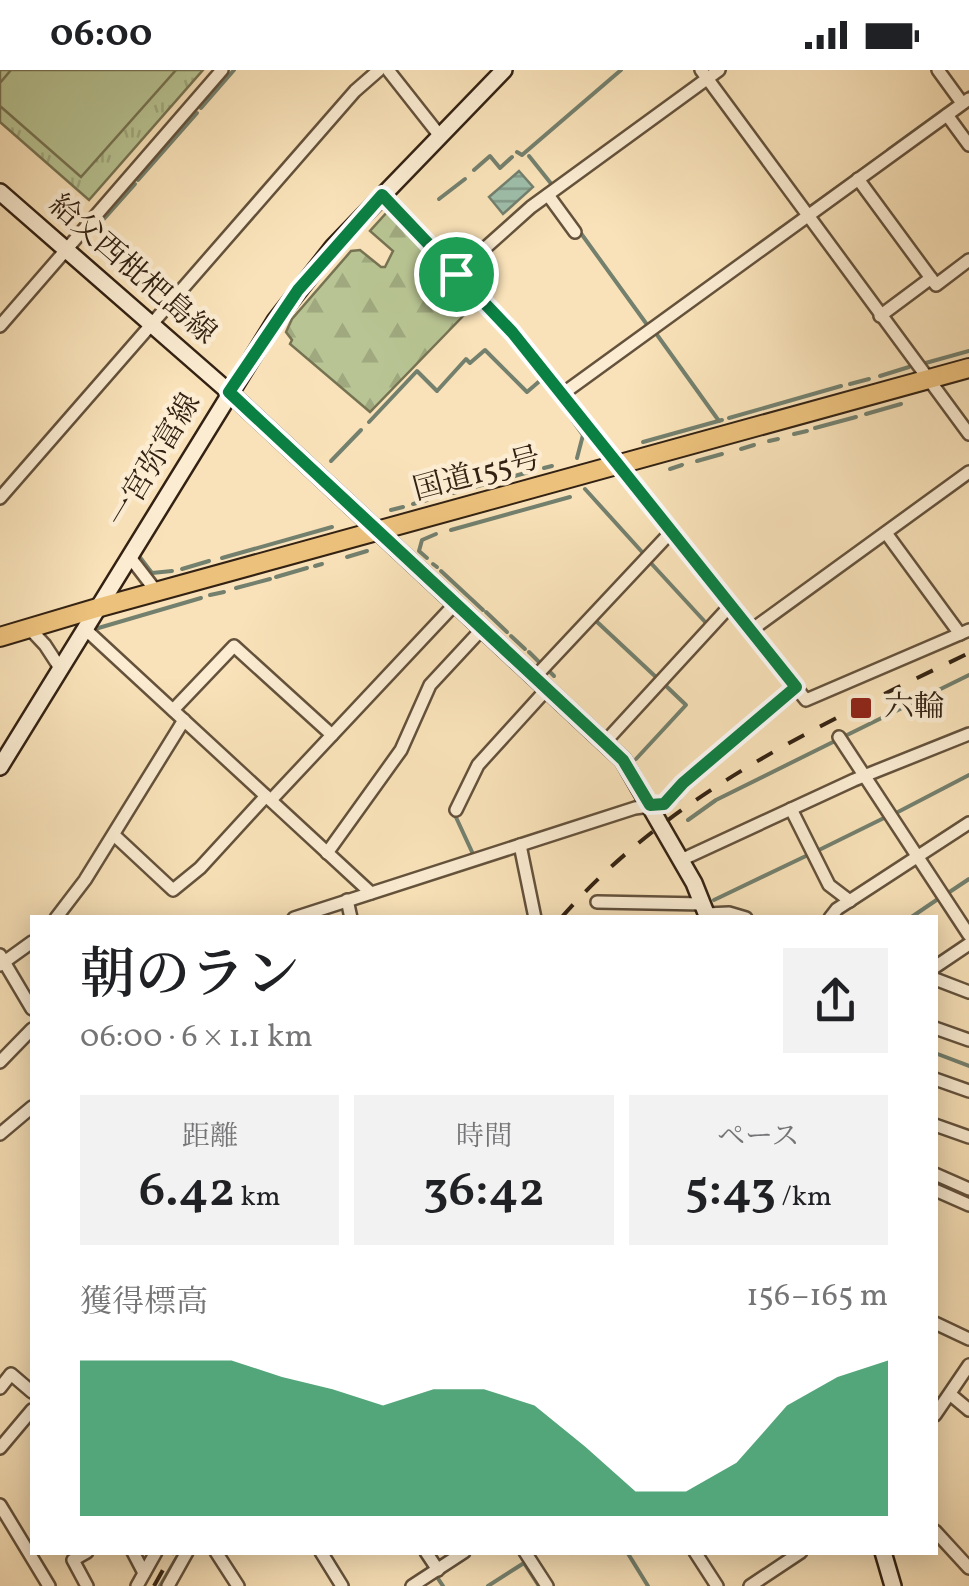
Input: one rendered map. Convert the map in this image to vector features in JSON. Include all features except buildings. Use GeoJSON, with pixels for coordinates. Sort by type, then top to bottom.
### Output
{"type":"FeatureCollection","features":[{"type":"Feature","properties":{"kind":"highway","name":"国道155号"},"geometry":{"type":"LineString","coordinates":[[0,638],[969,368]]}},
{"type":"Feature","properties":{"kind":"main road","name":"一宮弥富線"},"geometry":{"type":"LineString","coordinates":[[0,766],[229,392],[298,290],[382,195],[504,70]]}},
{"type":"Feature","properties":{"kind":"main road","name":"給父西枇杷島線"},"geometry":{"type":"LineString","coordinates":[[0,192],[229,392],[623,760],[706,911]]}},
{"type":"Feature","properties":{"kind":"main road"},"geometry":{"type":"LineString","coordinates":[[885,1555],[893,1586]]}},
{"type":"Feature","properties":{"kind":"street"},"geometry":{"type":"LineString","coordinates":[[0,326],[222,70]]}},
{"type":"Feature","properties":{"kind":"street"},"geometry":{"type":"LineString","coordinates":[[0,498],[355,91],[380,70]]}},
{"type":"Feature","properties":{"kind":"street"},"geometry":{"type":"LineString","coordinates":[[388,70],[440,136]]}},
{"type":"Feature","properties":{"kind":"street"},"geometry":{"type":"LineString","coordinates":[[456,274],[548,195],[704,74],[719,70]]}},
{"type":"Feature","properties":{"kind":"street"},"geometry":{"type":"LineString","coordinates":[[561,395],[966,101],[938,70]]}},
{"type":"Feature","properties":{"kind":"street"},"geometry":{"type":"LineString","coordinates":[[704,74],[969,434]]}},
{"type":"Feature","properties":{"kind":"street"},"geometry":{"type":"LineString","coordinates":[[947,114],[969,146]]}},
{"type":"Feature","properties":{"kind":"street"},"geometry":{"type":"LineString","coordinates":[[858,179],[936,285],[969,260]]}},
{"type":"Feature","properties":{"kind":"street"},"geometry":{"type":"LineString","coordinates":[[382,195],[512,332],[806,700],[964,632],[886,534]]}},
{"type":"Feature","properties":{"kind":"street"},"geometry":{"type":"LineString","coordinates":[[548,195],[575,232]]}},
{"type":"Feature","properties":{"kind":"street"},"geometry":{"type":"LineString","coordinates":[[880,316],[931,278]]}},
{"type":"Feature","properties":{"kind":"street"},"geometry":{"type":"LineString","coordinates":[[750,631],[969,472]]}},
{"type":"Feature","properties":{"kind":"street"},"geometry":{"type":"LineString","coordinates":[[456,810],[478,765],[541,683],[670,532]]}},
{"type":"Feature","properties":{"kind":"street"},"geometry":{"type":"LineString","coordinates":[[129,556],[156,592]]}},
{"type":"Feature","properties":{"kind":"street"},"geometry":{"type":"LineString","coordinates":[[114,834],[173,890],[200,868],[332,735],[455,604]]}},
{"type":"Feature","properties":{"kind":"street"},"geometry":{"type":"LineString","coordinates":[[604,742],[730,606]]}},
{"type":"Feature","properties":{"kind":"street"},"geometry":{"type":"LineString","coordinates":[[84,628],[371,893]]}},
{"type":"Feature","properties":{"kind":"street"},"geometry":{"type":"LineString","coordinates":[[328,852],[401,750],[430,684],[482,628]]}},
{"type":"Feature","properties":{"kind":"street"},"geometry":{"type":"LineString","coordinates":[[30,629],[60,668]]}},
{"type":"Feature","properties":{"kind":"street"},"geometry":{"type":"LineString","coordinates":[[173,710],[234,646],[332,735]]}},
{"type":"Feature","properties":{"kind":"street"},"geometry":{"type":"LineString","coordinates":[[303,915],[650,805],[664,804],[683,783],[796,687]]}},
{"type":"Feature","properties":{"kind":"street"},"geometry":{"type":"LineString","coordinates":[[59,915],[184,720]]}},
{"type":"Feature","properties":{"kind":"street"},"geometry":{"type":"LineString","coordinates":[[681,860],[969,734]]}},
{"type":"Feature","properties":{"kind":"street"},"geometry":{"type":"LineString","coordinates":[[839,737],[969,935]]}},
{"type":"Feature","properties":{"kind":"street"},"geometry":{"type":"LineString","coordinates":[[792,809],[830,886],[850,901]]}},
{"type":"Feature","properties":{"kind":"street"},"geometry":{"type":"LineString","coordinates":[[834,915],[969,824]]}},
{"type":"Feature","properties":{"kind":"street"},"geometry":{"type":"LineString","coordinates":[[520,846],[535,915]]}},
{"type":"Feature","properties":{"kind":"street"},"geometry":{"type":"LineString","coordinates":[[347,900],[350,915]]}},
{"type":"Feature","properties":{"kind":"street"},"geometry":{"type":"LineString","coordinates":[[597,902],[736,915]]}},
{"type":"Feature","properties":{"kind":"street"},"geometry":{"type":"LineString","coordinates":[[30,943],[1,961],[30,1006]]}},
{"type":"Feature","properties":{"kind":"street"},"geometry":{"type":"LineString","coordinates":[[938,964],[969,944]]}},
{"type":"Feature","properties":{"kind":"street"},"geometry":{"type":"LineString","coordinates":[[938,980],[969,992]]}},
{"type":"Feature","properties":{"kind":"street"},"geometry":{"type":"LineString","coordinates":[[938,1029],[969,1040]]}},
{"type":"Feature","properties":{"kind":"street"},"geometry":{"type":"LineString","coordinates":[[3,1053],[30,1030]]}},
{"type":"Feature","properties":{"kind":"street"},"geometry":{"type":"LineString","coordinates":[[938,1080],[969,1091]]}},
{"type":"Feature","properties":{"kind":"street"},"geometry":{"type":"LineString","coordinates":[[0,1134],[30,1109]]}},
{"type":"Feature","properties":{"kind":"street"},"geometry":{"type":"LineString","coordinates":[[938,1126],[969,1136]]}},
{"type":"Feature","properties":{"kind":"street"},"geometry":{"type":"LineString","coordinates":[[938,1175],[969,1190]]}},
{"type":"Feature","properties":{"kind":"street"},"geometry":{"type":"LineString","coordinates":[[938,1191],[969,1206]]}},
{"type":"Feature","properties":{"kind":"street"},"geometry":{"type":"LineString","coordinates":[[938,1324],[969,1339]]}},
{"type":"Feature","properties":{"kind":"street"},"geometry":{"type":"LineString","coordinates":[[938,1411],[969,1364]]}},
{"type":"Feature","properties":{"kind":"street"},"geometry":{"type":"LineString","coordinates":[[0,1388],[11,1374],[30,1390]]}},
{"type":"Feature","properties":{"kind":"street"},"geometry":{"type":"LineString","coordinates":[[951,1395],[969,1410]]}},
{"type":"Feature","properties":{"kind":"street"},"geometry":{"type":"LineString","coordinates":[[0,1448],[30,1412]]}},
{"type":"Feature","properties":{"kind":"street"},"geometry":{"type":"LineString","coordinates":[[0,1505],[30,1554]]}},
{"type":"Feature","properties":{"kind":"street"},"geometry":{"type":"LineString","coordinates":[[938,1534],[969,1568]]}},
{"type":"Feature","properties":{"kind":"street"},"geometry":{"type":"LineString","coordinates":[[31,1555],[50,1586]]}},
{"type":"Feature","properties":{"kind":"street"},"geometry":{"type":"LineString","coordinates":[[82,1555],[73,1560],[87,1586]]}},
{"type":"Feature","properties":{"kind":"street"},"geometry":{"type":"LineString","coordinates":[[135,1555],[144,1573]]}},
{"type":"Feature","properties":{"kind":"street"},"geometry":{"type":"LineString","coordinates":[[137,1586],[154,1555]]}},
{"type":"Feature","properties":{"kind":"street"},"geometry":{"type":"LineString","coordinates":[[168,1586],[185,1555]]}},
{"type":"Feature","properties":{"kind":"street"},"geometry":{"type":"LineString","coordinates":[[218,1555],[238,1586]]}},
{"type":"Feature","properties":{"kind":"street"},"geometry":{"type":"LineString","coordinates":[[325,1555],[342,1586]]}},
{"type":"Feature","properties":{"kind":"street"},"geometry":{"type":"LineString","coordinates":[[428,1555],[438,1570]]}},
{"type":"Feature","properties":{"kind":"street"},"geometry":{"type":"LineString","coordinates":[[412,1586],[460,1555]]}},
{"type":"Feature","properties":{"kind":"street"},"geometry":{"type":"LineString","coordinates":[[527,1555],[547,1586]]}},
{"type":"Feature","properties":{"kind":"street"},"geometry":{"type":"LineString","coordinates":[[697,1555],[717,1586]]}},
{"type":"Feature","properties":{"kind":"street"},"geometry":{"type":"LineString","coordinates":[[750,1586],[797,1555]]}},
{"type":"Feature","properties":{"kind":"green space"},"geometry":{"type":"Polygon","coordinates":[[[0,70],[203,70],[89,200],[0,122],[0,70]]]}},
{"type":"Feature","properties":{"kind":"green space"},"geometry":{"type":"Polygon","coordinates":[[[11,70],[176,70],[81,177],[0,106],[0,83],[11,70]]]}},
{"type":"Feature","properties":{"kind":"green space"},"geometry":{"type":"Polygon","coordinates":[[[388,211],[469,301],[467,312],[370,412],[290,344],[292,340],[286,332],[292,319],[351,251],[360,250],[385,267],[393,251],[370,231],[388,211]]]}},
{"type":"Feature","properties":{"kind":"shaded area"},"geometry":{"type":"Polygon","coordinates":[[[519,171],[533,187],[503,214],[489,197],[519,171]]]}},
{"type":"Feature","properties":{"kind":"waterway"},"geometry":{"type":"LineString","coordinates":[[201,108],[234,70]]}},
{"type":"Feature","properties":{"kind":"waterway"},"geometry":{"type":"LineString","coordinates":[[517,152],[522,155],[621,70]]}},
{"type":"Feature","properties":{"kind":"waterway"},"geometry":{"type":"LineString","coordinates":[[964,96],[969,92]]}},
{"type":"Feature","properties":{"kind":"waterway"},"geometry":{"type":"LineString","coordinates":[[888,150],[954,102]]}},
{"type":"Feature","properties":{"kind":"waterway"},"geometry":{"type":"LineString","coordinates":[[138,180],[197,113]]}},
{"type":"Feature","properties":{"kind":"waterway"},"geometry":{"type":"LineString","coordinates":[[474,170],[490,156],[500,168],[512,157]]}},
{"type":"Feature","properties":{"kind":"waterway"},"geometry":{"type":"LineString","coordinates":[[529,156],[553,186]]}},
{"type":"Feature","properties":{"kind":"waterway"},"geometry":{"type":"LineString","coordinates":[[810,207],[880,157]]}},
{"type":"Feature","properties":{"kind":"waterway"},"geometry":{"type":"LineString","coordinates":[[439,199],[465,179]]}},
{"type":"Feature","properties":{"kind":"waterway"},"geometry":{"type":"LineString","coordinates":[[103,220],[135,184]]}},
{"type":"Feature","properties":{"kind":"waterway"},"geometry":{"type":"LineString","coordinates":[[88,237],[98,226]]}},
{"type":"Feature","properties":{"kind":"waterway"},"geometry":{"type":"LineString","coordinates":[[773,234],[781,228]]}},
{"type":"Feature","properties":{"kind":"waterway"},"geometry":{"type":"LineString","coordinates":[[580,232],[648,326]]}},
{"type":"Feature","properties":{"kind":"waterway"},"geometry":{"type":"LineString","coordinates":[[655,332],[719,421]]}},
{"type":"Feature","properties":{"kind":"waterway"},"geometry":{"type":"LineString","coordinates":[[369,422],[417,371],[437,391],[466,359],[470,363],[485,350],[527,392],[542,379]]}},
{"type":"Feature","properties":{"kind":"waterway"},"geometry":{"type":"LineString","coordinates":[[922,364],[969,351]]}},
{"type":"Feature","properties":{"kind":"waterway"},"geometry":{"type":"LineString","coordinates":[[880,376],[909,367]]}},
{"type":"Feature","properties":{"kind":"waterway"},"geometry":{"type":"LineString","coordinates":[[850,384],[869,379]]}},
{"type":"Feature","properties":{"kind":"waterway"},"geometry":{"type":"LineString","coordinates":[[548,386],[583,435],[577,458]]}},
{"type":"Feature","properties":{"kind":"waterway"},"geometry":{"type":"LineString","coordinates":[[729,418],[841,386]]}},
{"type":"Feature","properties":{"kind":"waterway"},"geometry":{"type":"LineString","coordinates":[[866,414],[901,404]]}},
{"type":"Feature","properties":{"kind":"waterway"},"geometry":{"type":"LineString","coordinates":[[815,428],[856,417]]}},
{"type":"Feature","properties":{"kind":"waterway"},"geometry":{"type":"LineString","coordinates":[[643,442],[722,420]]}},
{"type":"Feature","properties":{"kind":"waterway"},"geometry":{"type":"LineString","coordinates":[[331,461],[361,430]]}},
{"type":"Feature","properties":{"kind":"waterway"},"geometry":{"type":"LineString","coordinates":[[794,434],[807,431]]}},
{"type":"Feature","properties":{"kind":"waterway"},"geometry":{"type":"LineString","coordinates":[[769,441],[778,439]]}},
{"type":"Feature","properties":{"kind":"waterway"},"geometry":{"type":"LineString","coordinates":[[741,449],[754,445]]}},
{"type":"Feature","properties":{"kind":"waterway"},"geometry":{"type":"LineString","coordinates":[[697,461],[722,454]]}},
{"type":"Feature","properties":{"kind":"waterway"},"geometry":{"type":"LineString","coordinates":[[670,469],[682,465]]}},
{"type":"Feature","properties":{"kind":"waterway"},"geometry":{"type":"LineString","coordinates":[[544,468],[552,466]]}},
{"type":"Feature","properties":{"kind":"waterway"},"geometry":{"type":"LineString","coordinates":[[453,493],[529,472]]}},
{"type":"Feature","properties":{"kind":"waterway"},"geometry":{"type":"LineString","coordinates":[[585,489],[643,553]]}},
{"type":"Feature","properties":{"kind":"waterway"},"geometry":{"type":"LineString","coordinates":[[451,530],[570,497]]}},
{"type":"Feature","properties":{"kind":"waterway"},"geometry":{"type":"LineString","coordinates":[[413,504],[427,500]]}},
{"type":"Feature","properties":{"kind":"waterway"},"geometry":{"type":"LineString","coordinates":[[391,510],[403,507]]}},
{"type":"Feature","properties":{"kind":"waterway"},"geometry":{"type":"LineString","coordinates":[[222,558],[332,527]]}},
{"type":"Feature","properties":{"kind":"waterway"},"geometry":{"type":"LineString","coordinates":[[427,558],[419,551],[422,540],[436,534]]}},
{"type":"Feature","properties":{"kind":"waterway"},"geometry":{"type":"LineString","coordinates":[[347,557],[367,551]]}},
{"type":"Feature","properties":{"kind":"waterway"},"geometry":{"type":"LineString","coordinates":[[139,556],[152,573],[172,571]]}},
{"type":"Feature","properties":{"kind":"waterway"},"geometry":{"type":"LineString","coordinates":[[182,569],[209,561]]}},
{"type":"Feature","properties":{"kind":"waterway"},"geometry":{"type":"LineString","coordinates":[[649,561],[707,624]]}},
{"type":"Feature","properties":{"kind":"waterway"},"geometry":{"type":"LineString","coordinates":[[315,566],[322,564]]}},
{"type":"Feature","properties":{"kind":"waterway"},"geometry":{"type":"LineString","coordinates":[[433,564],[437,567]]}},
{"type":"Feature","properties":{"kind":"waterway"},"geometry":{"type":"LineString","coordinates":[[276,577],[307,568]]}},
{"type":"Feature","properties":{"kind":"waterway"},"geometry":{"type":"LineString","coordinates":[[441,571],[483,610]]}},
{"type":"Feature","properties":{"kind":"waterway"},"geometry":{"type":"LineString","coordinates":[[236,588],[270,579]]}},
{"type":"Feature","properties":{"kind":"waterway"},"geometry":{"type":"LineString","coordinates":[[210,595],[224,592]]}},
{"type":"Feature","properties":{"kind":"waterway"},"geometry":{"type":"LineString","coordinates":[[95,629],[201,598]]}},
{"type":"Feature","properties":{"kind":"waterway"},"geometry":{"type":"LineString","coordinates":[[486,612],[507,632]]}},
{"type":"Feature","properties":{"kind":"waterway"},"geometry":{"type":"LineString","coordinates":[[595,620],[657,678]]}},
{"type":"Feature","properties":{"kind":"waterway"},"geometry":{"type":"LineString","coordinates":[[511,636],[525,649]]}},
{"type":"Feature","properties":{"kind":"waterway"},"geometry":{"type":"LineString","coordinates":[[529,652],[541,664]]}},
{"type":"Feature","properties":{"kind":"waterway"},"geometry":{"type":"LineString","coordinates":[[549,671],[554,676]]}},
{"type":"Feature","properties":{"kind":"waterway"},"geometry":{"type":"LineString","coordinates":[[845,736],[969,675]]}},
{"type":"Feature","properties":{"kind":"waterway"},"geometry":{"type":"LineString","coordinates":[[636,759],[686,705],[665,685]]}},
{"type":"Feature","properties":{"kind":"waterway"},"geometry":{"type":"LineString","coordinates":[[688,820],[716,800],[835,741]]}},
{"type":"Feature","properties":{"kind":"waterway"},"geometry":{"type":"LineString","coordinates":[[896,813],[969,775]]}},
{"type":"Feature","properties":{"kind":"waterway"},"geometry":{"type":"LineString","coordinates":[[272,791],[282,780]]}},
{"type":"Feature","properties":{"kind":"waterway"},"geometry":{"type":"LineString","coordinates":[[454,813],[473,854]]}},
{"type":"Feature","properties":{"kind":"waterway"},"geometry":{"type":"LineString","coordinates":[[819,850],[886,817]]}},
{"type":"Feature","properties":{"kind":"waterway"},"geometry":{"type":"LineString","coordinates":[[714,900],[808,855]]}},
{"type":"Feature","properties":{"kind":"waterway"},"geometry":{"type":"LineString","coordinates":[[948,893],[969,879]]}},
{"type":"Feature","properties":{"kind":"waterway"},"geometry":{"type":"LineString","coordinates":[[914,915],[938,899]]}},
{"type":"Feature","properties":{"kind":"waterway"},"geometry":{"type":"LineString","coordinates":[[938,1054],[969,1066]]}},
{"type":"Feature","properties":{"kind":"waterway"},"geometry":{"type":"LineString","coordinates":[[938,1183],[969,1197]]}},
{"type":"Feature","properties":{"kind":"waterway"},"geometry":{"type":"LineString","coordinates":[[160,1586],[178,1555]]}},
{"type":"Feature","properties":{"kind":"waterway"},"geometry":{"type":"LineString","coordinates":[[629,1555],[648,1586]]}},
{"type":"Feature","properties":{"kind":"waterway"},"geometry":{"type":"LineString","coordinates":[[488,1586],[524,1563],[539,1586]]}},
{"type":"Feature","properties":{"kind":"waterway"},"geometry":{"type":"LineString","coordinates":[[437,1577],[443,1586]]}},
{"type":"Feature","properties":{"kind":"railway"},"geometry":{"type":"LineString","coordinates":[[564,915],[650,833],[751,765],[969,653]]}},
{"type":"Feature","properties":{"kind":"railway"},"geometry":{"type":"LineString","coordinates":[[154,1586],[171,1555]]}},
{"type":"Feature","properties":{"kind":"place","name":"六輪"},"geometry":{"type":"Point","coordinates":[861,708]}},
{"type":"Feature","properties":{"kind":"route"},"geometry":{"type":"LineString","coordinates":[[382,195],[456,274],[512,332],[796,687],[683,783],[664,804],[650,805],[623,760],[229,392],[298,290],[382,195]]}}]}
